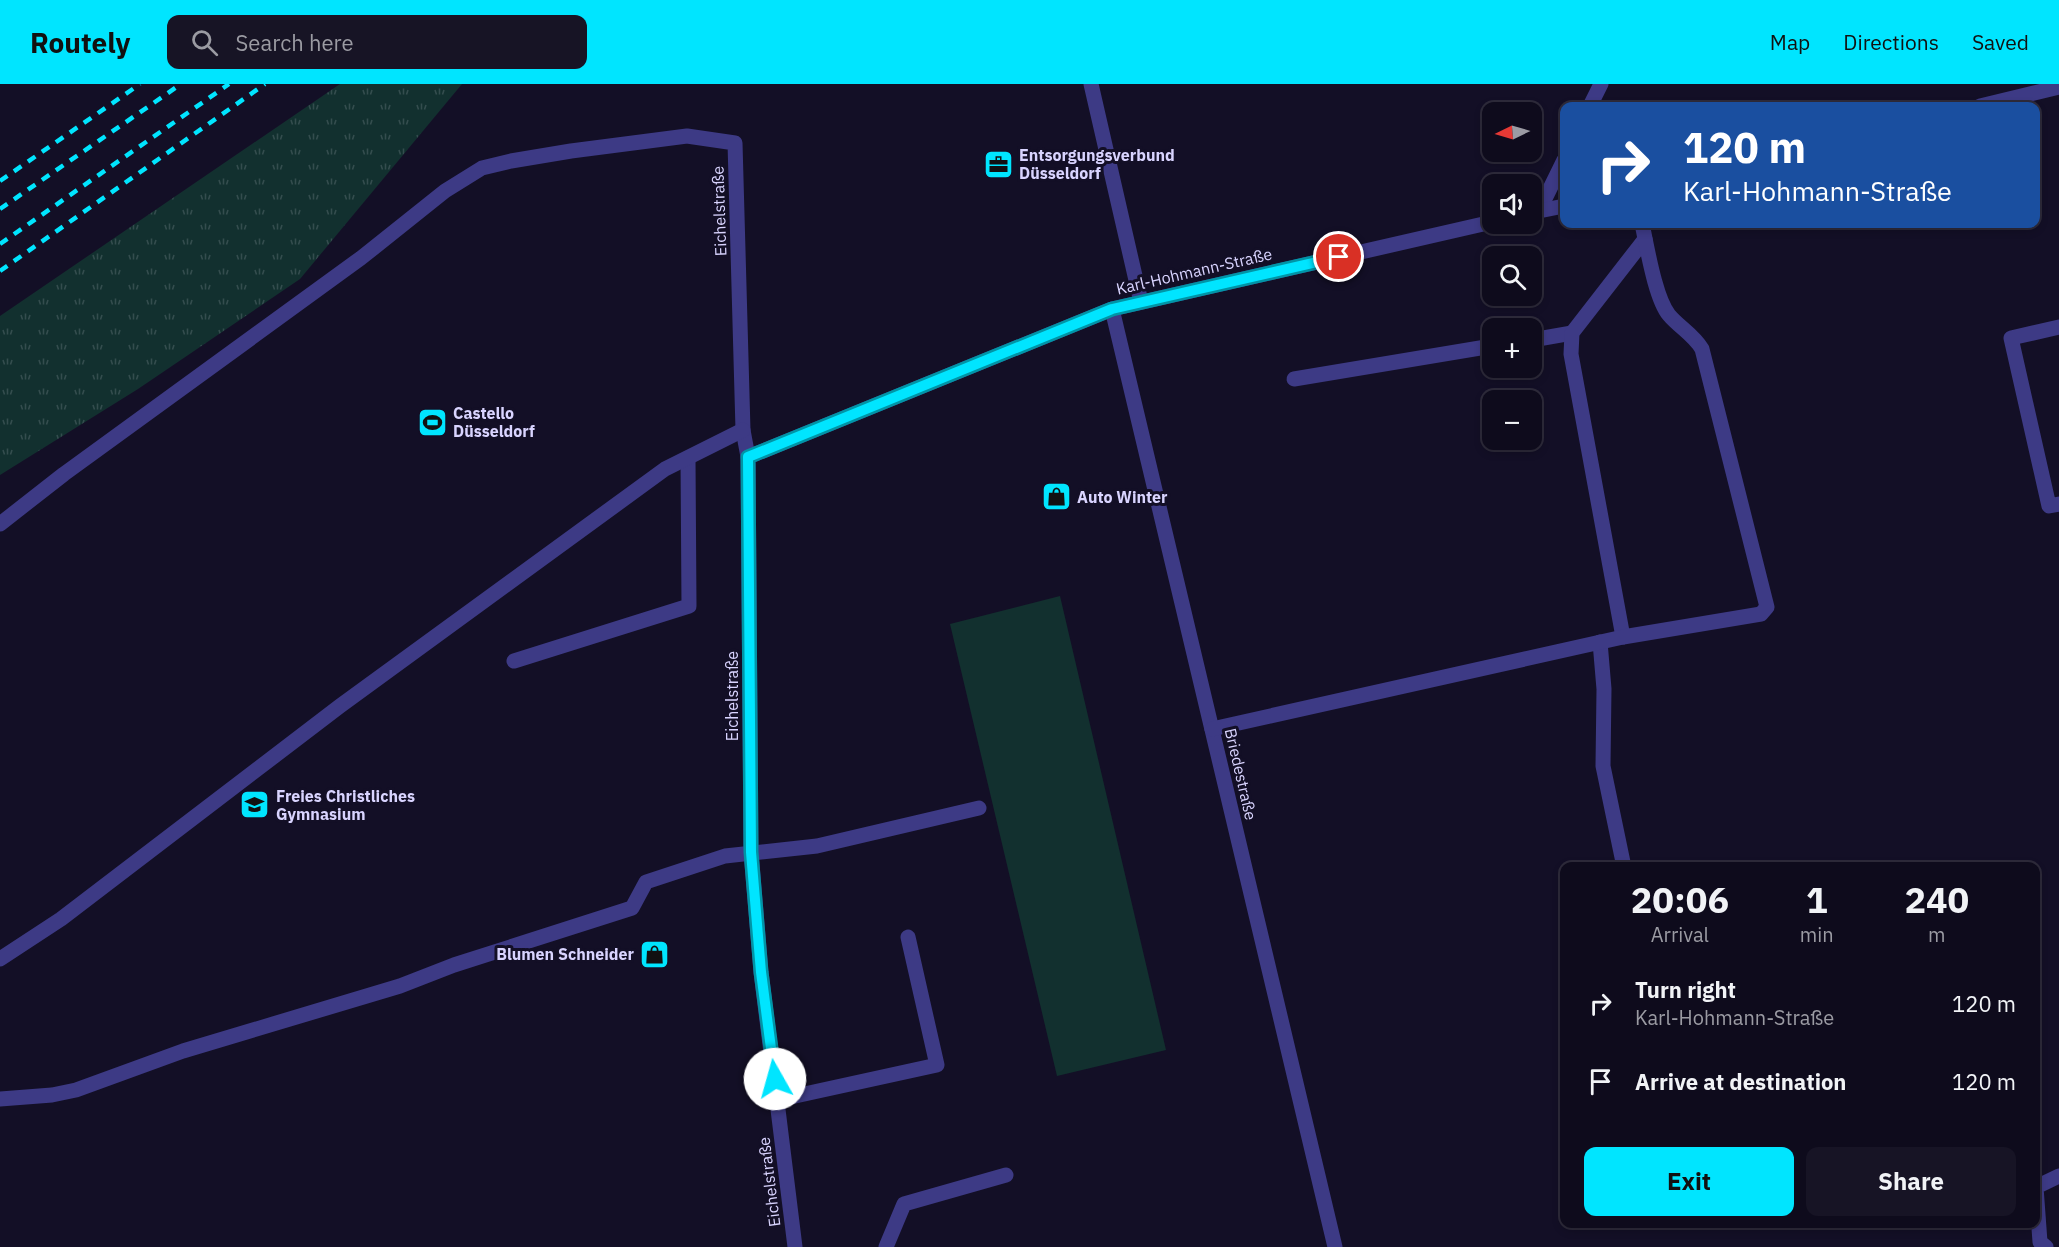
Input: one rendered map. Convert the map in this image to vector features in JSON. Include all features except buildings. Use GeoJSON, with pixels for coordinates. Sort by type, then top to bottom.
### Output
{"type":"FeatureCollection","features":[{"type":"Feature","properties":{"kind":"street"},"geometry":{"type":"LineString","coordinates":[[1091,84],[1141,302]]}},
{"type":"Feature","properties":{"kind":"street"},"geometry":{"type":"LineString","coordinates":[[1592,102],[1601,84]]}},
{"type":"Feature","properties":{"kind":"street"},"geometry":{"type":"LineString","coordinates":[[1997,102],[2059,87]]}},
{"type":"Feature","properties":{"kind":"street","name":"Eichelstraße"},"geometry":{"type":"LineString","coordinates":[[0,524],[64,474],[362,258],[446,191],[482,168],[571,151],[687,136],[735,143],[743,430],[748,457],[751,852],[761,972],[795,1247]]}},
{"type":"Feature","properties":{"kind":"street"},"geometry":{"type":"LineString","coordinates":[[1542,199],[1560,167]]}},
{"type":"Feature","properties":{"kind":"street"},"geometry":{"type":"LineString","coordinates":[[1542,211],[1560,207]]}},
{"type":"Feature","properties":{"kind":"street","name":"Karl-Hohmann-Straße"},"geometry":{"type":"LineString","coordinates":[[748,457],[1112,309],[1482,224]]}},
{"type":"Feature","properties":{"kind":"street"},"geometry":{"type":"LineString","coordinates":[[1212,729],[1623,637],[1761,614],[1767,607],[1702,349],[1698,341],[1670,316],[1662,304],[1643,228]]}},
{"type":"Feature","properties":{"kind":"street"},"geometry":{"type":"LineString","coordinates":[[1623,637],[1571,354],[1572,333],[1645,239]]}},
{"type":"Feature","properties":{"kind":"street","name":"Briedestraße"},"geometry":{"type":"LineString","coordinates":[[1112,309],[1335,1247]]}},
{"type":"Feature","properties":{"kind":"street"},"geometry":{"type":"LineString","coordinates":[[2059,327],[2011,338],[2049,506],[2059,504]]}},
{"type":"Feature","properties":{"kind":"street"},"geometry":{"type":"LineString","coordinates":[[1542,338],[1572,333]]}},
{"type":"Feature","properties":{"kind":"street"},"geometry":{"type":"LineString","coordinates":[[1294,379],[1482,348]]}},
{"type":"Feature","properties":{"kind":"street"},"geometry":{"type":"LineString","coordinates":[[0,959],[61,919],[340,706],[656,476],[743,430]]}},
{"type":"Feature","properties":{"kind":"street"},"geometry":{"type":"LineString","coordinates":[[514,661],[689,606],[688,458]]}},
{"type":"Feature","properties":{"kind":"street"},"geometry":{"type":"LineString","coordinates":[[1600,642],[1604,689],[1603,766],[1623,862]]}},
{"type":"Feature","properties":{"kind":"street"},"geometry":{"type":"LineString","coordinates":[[0,1099],[52,1095],[76,1090],[183,1051],[400,986],[454,965],[632,908],[646,882],[725,856],[817,846],[979,808]]}},
{"type":"Feature","properties":{"kind":"street"},"geometry":{"type":"LineString","coordinates":[[777,1100],[938,1065],[908,937]]}},
{"type":"Feature","properties":{"kind":"street"},"geometry":{"type":"LineString","coordinates":[[885,1247],[903,1204],[1006,1175]]}},
{"type":"Feature","properties":{"kind":"street"},"geometry":{"type":"LineString","coordinates":[[2040,1185],[2059,1176]]}},
{"type":"Feature","properties":{"kind":"street"},"geometry":{"type":"LineString","coordinates":[[2039,1228],[2040,1242],[2046,1247]]}},
{"type":"Feature","properties":{"kind":"green space"},"geometry":{"type":"Polygon","coordinates":[[[340,84],[462,84],[300,279],[138,389],[0,475],[0,316],[340,84]]]}},
{"type":"Feature","properties":{"kind":"green space"},"geometry":{"type":"Polygon","coordinates":[[[1060,596],[1166,1050],[1057,1076],[950,624],[1060,596]]]}},
{"type":"Feature","properties":{"kind":"railway"},"geometry":{"type":"LineString","coordinates":[[0,181],[140,84]]}},
{"type":"Feature","properties":{"kind":"railway"},"geometry":{"type":"LineString","coordinates":[[0,209],[181,84]]}},
{"type":"Feature","properties":{"kind":"railway"},"geometry":{"type":"LineString","coordinates":[[0,244],[229,84]]}},
{"type":"Feature","properties":{"kind":"railway"},"geometry":{"type":"LineString","coordinates":[[0,271],[265,84]]}},
{"type":"Feature","properties":{"kind":"place","name":"Entsorgungsverbund Düsseldorf"},"geometry":{"type":"Point","coordinates":[998,164]}},
{"type":"Feature","properties":{"kind":"place","name":"Castello Düsseldorf"},"geometry":{"type":"Point","coordinates":[432,422]}},
{"type":"Feature","properties":{"kind":"place","name":"Auto Winter"},"geometry":{"type":"Point","coordinates":[1056,497]}},
{"type":"Feature","properties":{"kind":"place","name":"Freies Christliches Gymnasium"},"geometry":{"type":"Point","coordinates":[255,805]}},
{"type":"Feature","properties":{"kind":"place","name":"Blumen Schneider"},"geometry":{"type":"Point","coordinates":[655,954]}},
{"type":"Feature","properties":{"kind":"route"},"geometry":{"type":"LineString","coordinates":[[775,1079],[761,972],[751,852],[748,457],[1112,309],[1339,257]]}}]}
